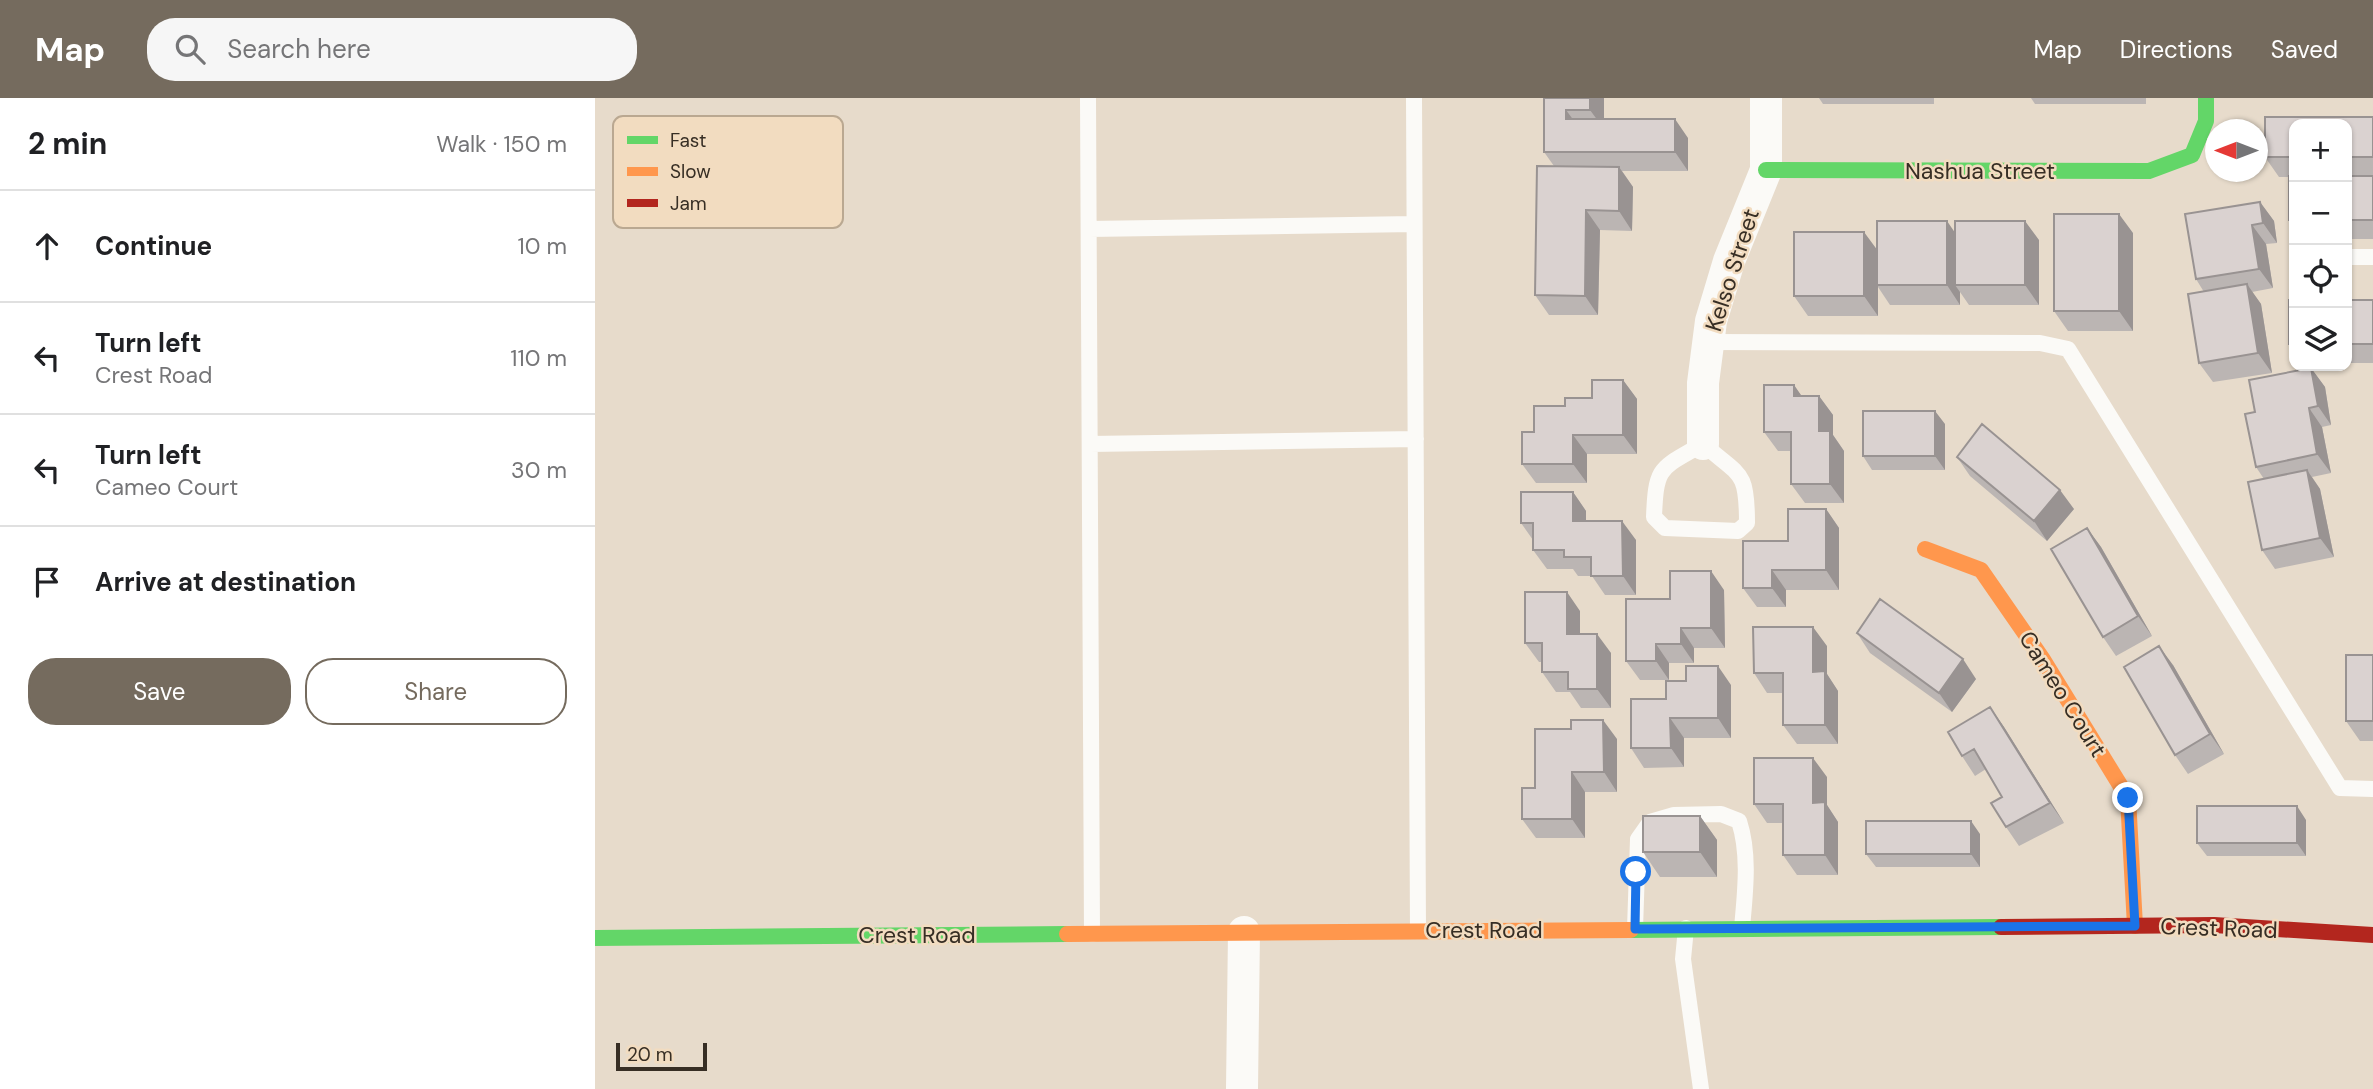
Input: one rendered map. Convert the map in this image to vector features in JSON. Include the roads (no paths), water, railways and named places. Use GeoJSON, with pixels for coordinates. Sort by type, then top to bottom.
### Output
{"type":"FeatureCollection","features":[{"type":"Feature","properties":{"kind":"street","name":"Kelso Street"},"geometry":{"type":"LineString","coordinates":[[1703,444],[1703,383],[1711,321],[1729,261],[1766,170],[1766,98]]}},
{"type":"Feature","properties":{"kind":"street","name":"Nashua Street"},"geometry":{"type":"LineString","coordinates":[[1766,170],[2149,171],[2192,155],[2206,121],[2206,98]]}},
{"type":"Feature","properties":{"kind":"street","name":"Cameo Court"},"geometry":{"type":"LineString","coordinates":[[1925,549],[1981,570],[2042,659],[2128,798],[2135,926]]}},
{"type":"Feature","properties":{"kind":"street","name":"Crest Road"},"geometry":{"type":"LineString","coordinates":[[595,937],[2214,925],[2373,935]]}},
{"type":"Feature","properties":{"kind":"street"},"geometry":{"type":"LineString","coordinates":[[1242,1089],[1244,932]]}},
{"type":"Feature","properties":{"kind":"lane"},"geometry":{"type":"LineString","coordinates":[[1089,98],[1092,933]]}},
{"type":"Feature","properties":{"kind":"lane"},"geometry":{"type":"LineString","coordinates":[[1414,98],[1418,930]]}},
{"type":"Feature","properties":{"kind":"lane"},"geometry":{"type":"LineString","coordinates":[[1089,229],[1414,224]]}},
{"type":"Feature","properties":{"kind":"lane"},"geometry":{"type":"LineString","coordinates":[[2352,257],[2373,257]]}},
{"type":"Feature","properties":{"kind":"lane"},"geometry":{"type":"LineString","coordinates":[[1709,342],[2040,343],[2068,349],[2340,788],[2373,789]]}},
{"type":"Feature","properties":{"kind":"lane"},"geometry":{"type":"LineString","coordinates":[[1090,444],[1416,439]]}},
{"type":"Feature","properties":{"kind":"lane"},"geometry":{"type":"LineString","coordinates":[[1703,444],[1743,478],[1747,488],[1747,523],[1738,531],[1665,528],[1654,517],[1656,481],[1660,472],[1703,444]]}},
{"type":"Feature","properties":{"kind":"lane"},"geometry":{"type":"LineString","coordinates":[[1635,929],[1638,839],[1650,822],[1674,815],[1721,814],[1739,821],[1744,836],[1746,877],[1742,928]]}},
{"type":"Feature","properties":{"kind":"lane"},"geometry":{"type":"LineString","coordinates":[[1686,928],[1683,959],[1697,1044],[1701,1089]]}}]}
